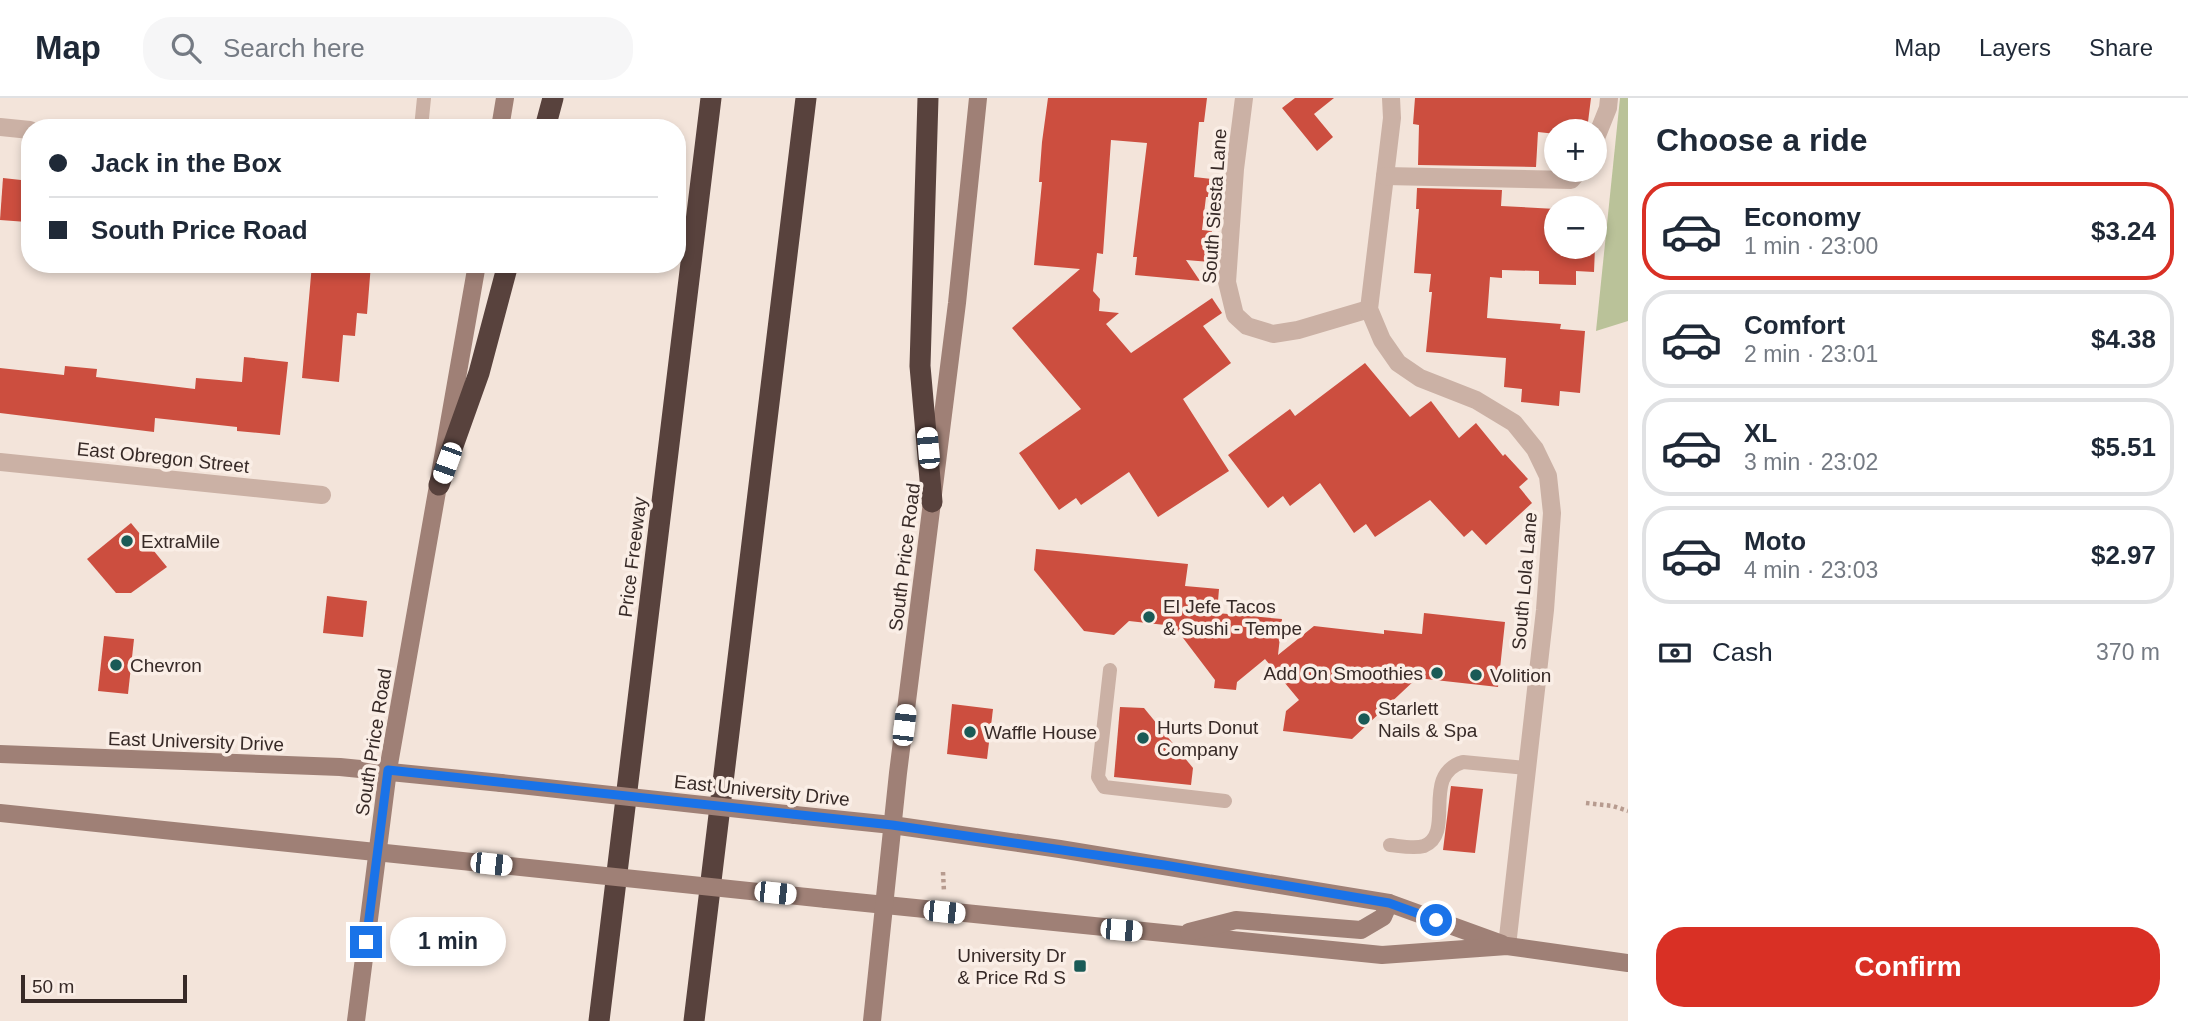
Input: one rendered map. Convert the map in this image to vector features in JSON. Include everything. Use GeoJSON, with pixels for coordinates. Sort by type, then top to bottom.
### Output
{"type":"FeatureCollection","features":[{"type":"Feature","properties":{"kind":"highway"},"geometry":{"type":"LineString","coordinates":[[547,119],[553,98]]}},
{"type":"Feature","properties":{"kind":"highway","name":"Price Freeway"},"geometry":{"type":"LineString","coordinates":[[599,1021],[711,98]]}},
{"type":"Feature","properties":{"kind":"highway"},"geometry":{"type":"LineString","coordinates":[[694,1021],[806,98]]}},
{"type":"Feature","properties":{"kind":"highway"},"geometry":{"type":"LineString","coordinates":[[928,98],[920,366],[932,502]]}},
{"type":"Feature","properties":{"kind":"highway"},"geometry":{"type":"LineString","coordinates":[[439,485],[479,373],[506,273]]}},
{"type":"Feature","properties":{"kind":"main road"},"geometry":{"type":"LineString","coordinates":[[502,119],[505,98]]}},
{"type":"Feature","properties":{"kind":"main road","name":"South Price Road"},"geometry":{"type":"LineString","coordinates":[[872,1021],[892,825],[978,98]]}},
{"type":"Feature","properties":{"kind":"main road","name":"South Price Road"},"geometry":{"type":"LineString","coordinates":[[356,1021],[388,770],[475,273]]}},
{"type":"Feature","properties":{"kind":"main road","name":"East University Drive"},"geometry":{"type":"LineString","coordinates":[[0,754],[388,770],[892,825],[1138,861],[1389,903],[1507,946]]}},
{"type":"Feature","properties":{"kind":"main road","name":"East University Drive"},"geometry":{"type":"LineString","coordinates":[[0,813],[1382,955],[1507,946],[1628,962]]}},
{"type":"Feature","properties":{"kind":"main road"},"geometry":{"type":"LineString","coordinates":[[1175,935],[1236,920],[1361,930],[1383,917],[1389,903]]}},
{"type":"Feature","properties":{"kind":"street","name":"South Siesta Lane"},"geometry":{"type":"LineString","coordinates":[[1244,98],[1235,169],[1227,282],[1235,315],[1247,326],[1273,334],[1298,330],[1369,309]]}},
{"type":"Feature","properties":{"kind":"street"},"geometry":{"type":"LineString","coordinates":[[1369,309],[1392,118],[1391,98]]}},
{"type":"Feature","properties":{"kind":"street"},"geometry":{"type":"LineString","coordinates":[[0,127],[21,129]]}},
{"type":"Feature","properties":{"kind":"street"},"geometry":{"type":"LineString","coordinates":[[1385,176],[1544,179]]}},
{"type":"Feature","properties":{"kind":"street","name":"South Lola Lane"},"geometry":{"type":"LineString","coordinates":[[1369,309],[1382,340],[1398,363],[1420,378],[1476,400],[1514,423],[1535,449],[1548,477],[1552,513],[1545,610],[1507,946]]}},
{"type":"Feature","properties":{"kind":"street","name":"East Obregon Street"},"geometry":{"type":"LineString","coordinates":[[0,461],[322,495]]}},
{"type":"Feature","properties":{"kind":"lane"},"geometry":{"type":"LineString","coordinates":[[422,119],[424,98]]}},
{"type":"Feature","properties":{"kind":"lane"},"geometry":{"type":"LineString","coordinates":[[1110,670],[1098,777],[1104,787],[1225,802]]}},
{"type":"Feature","properties":{"kind":"lane"},"geometry":{"type":"LineString","coordinates":[[1390,845],[1424,846],[1433,839],[1437,830],[1441,782],[1453,765],[1463,762],[1527,768]]}},
{"type":"Feature","properties":{"kind":"path"},"geometry":{"type":"LineString","coordinates":[[1587,803],[1614,806],[1628,811]]}},
{"type":"Feature","properties":{"kind":"path"},"geometry":{"type":"LineString","coordinates":[[943,872],[944,895]]}},
{"type":"Feature","properties":{"kind":"green space"},"geometry":{"type":"Polygon","coordinates":[[[1620,98],[1628,98],[1628,321],[1596,331],[1603,259],[1607,259],[1607,224],[1620,98]]]}},
{"type":"Feature","properties":{"kind":"building"},"geometry":{"type":"Polygon","coordinates":[[[1048,98],[1207,98],[1204,122],[1199,122],[1194,177],[1212,179],[1210,197],[1206,197],[1202,230],[1212,231],[1210,262],[1186,260],[1200,281],[1135,275],[1137,257],[1133,257],[1147,143],[1111,140],[1103,254],[1097,253],[1093,291],[1100,299],[1099,311],[1119,313],[1106,324],[1131,353],[1212,298],[1222,313],[1203,326],[1231,363],[1183,399],[1229,471],[1158,517],[1129,472],[1081,505],[1076,498],[1059,510],[1019,453],[1081,409],[1012,328],[1080,269],[1034,265],[1042,182],[1039,182],[1042,142],[1048,98]]]}},
{"type":"Feature","properties":{"kind":"building"},"geometry":{"type":"Polygon","coordinates":[[[1295,98],[1334,98],[1314,114],[1333,137],[1317,151],[1282,108],[1295,98]]]}},
{"type":"Feature","properties":{"kind":"building"},"geometry":{"type":"Polygon","coordinates":[[[1415,98],[1591,98],[1588,119],[1544,119],[1544,133],[1538,132],[1536,167],[1418,165],[1419,125],[1413,124],[1415,98]]]}},
{"type":"Feature","properties":{"kind":"building"},"geometry":{"type":"Polygon","coordinates":[[[3,178],[21,180],[21,222],[0,220],[3,178]]]}},
{"type":"Feature","properties":{"kind":"building"},"geometry":{"type":"Polygon","coordinates":[[[1417,188],[1502,190],[1501,206],[1544,208],[1544,259],[1595,259],[1594,272],[1576,271],[1576,285],[1539,284],[1539,271],[1502,270],[1502,278],[1490,277],[1487,318],[1561,324],[1560,329],[1585,331],[1580,393],[1560,391],[1559,406],[1521,402],[1522,389],[1504,387],[1506,358],[1426,352],[1432,292],[1429,292],[1431,274],[1414,273],[1419,209],[1416,209],[1417,188]]]}},
{"type":"Feature","properties":{"kind":"building"},"geometry":{"type":"Polygon","coordinates":[[[311,273],[370,273],[367,314],[357,313],[355,336],[343,335],[339,382],[302,378],[311,273]]]}},
{"type":"Feature","properties":{"kind":"building"},"geometry":{"type":"Polygon","coordinates":[[[244,357],[288,362],[280,435],[237,431],[237,427],[155,418],[154,432],[0,413],[0,368],[64,375],[65,366],[97,369],[96,377],[195,389],[196,378],[242,382],[244,357]]]}},
{"type":"Feature","properties":{"kind":"building"},"geometry":{"type":"Polygon","coordinates":[[[1365,363],[1410,417],[1431,401],[1459,438],[1476,423],[1503,456],[1505,454],[1528,479],[1519,487],[1532,503],[1486,545],[1472,530],[1464,537],[1430,500],[1375,537],[1366,524],[1354,533],[1320,483],[1290,506],[1283,496],[1268,508],[1228,455],[1290,409],[1295,416],[1365,363]]]}},
{"type":"Feature","properties":{"kind":"building","name":"ExtraMile"},"geometry":{"type":"Polygon","coordinates":[[[131,523],[167,567],[131,593],[116,593],[87,559],[131,523]]]}},
{"type":"Feature","properties":{"kind":"building"},"geometry":{"type":"Polygon","coordinates":[[[1036,549],[1188,564],[1185,586],[1219,589],[1217,613],[1282,619],[1278,655],[1314,626],[1384,634],[1384,630],[1422,634],[1424,613],[1505,622],[1498,687],[1417,678],[1352,739],[1283,731],[1286,711],[1299,700],[1265,659],[1237,682],[1236,690],[1214,688],[1215,680],[1174,626],[1129,621],[1114,635],[1084,631],[1034,570],[1036,549]]]}},
{"type":"Feature","properties":{"kind":"building"},"geometry":{"type":"Polygon","coordinates":[[[327,596],[367,601],[363,637],[323,633],[327,596]]]}},
{"type":"Feature","properties":{"kind":"building","name":"Chevron"},"geometry":{"type":"Polygon","coordinates":[[[104,636],[134,639],[128,694],[98,691],[104,636]]]}},
{"type":"Feature","properties":{"kind":"building","name":"Waffle House"},"geometry":{"type":"Polygon","coordinates":[[[952,704],[993,709],[987,759],[947,754],[952,704]]]}},
{"type":"Feature","properties":{"kind":"building","name":"Hurts Donut Company"},"geometry":{"type":"Polygon","coordinates":[[[1120,707],[1144,708],[1193,768],[1191,785],[1114,777],[1120,707]]]}},
{"type":"Feature","properties":{"kind":"building"},"geometry":{"type":"Polygon","coordinates":[[[1451,786],[1483,789],[1475,853],[1443,850],[1451,786]]]}},
{"type":"Feature","properties":{"kind":"place","name":"ExtraMile"},"geometry":{"type":"Point","coordinates":[127,541]}},
{"type":"Feature","properties":{"kind":"place","name":"El Jefe Tacos & Sushi - Tempe"},"geometry":{"type":"Point","coordinates":[1149,617]}},
{"type":"Feature","properties":{"kind":"place","name":"Chevron"},"geometry":{"type":"Point","coordinates":[116,665]}},
{"type":"Feature","properties":{"kind":"place","name":"Add On Smoothies"},"geometry":{"type":"Point","coordinates":[1437,673]}},
{"type":"Feature","properties":{"kind":"place","name":"Volition"},"geometry":{"type":"Point","coordinates":[1476,675]}},
{"type":"Feature","properties":{"kind":"place","name":"Starlett Nails & Spa"},"geometry":{"type":"Point","coordinates":[1364,719]}},
{"type":"Feature","properties":{"kind":"place","name":"Waffle House"},"geometry":{"type":"Point","coordinates":[970,732]}},
{"type":"Feature","properties":{"kind":"place","name":"Hurts Donut Company"},"geometry":{"type":"Point","coordinates":[1143,738]}},
{"type":"Feature","properties":{"kind":"place","name":"University Dr & Price Rd S"},"geometry":{"type":"Point","coordinates":[1080,966]}},
{"type":"Feature","properties":{"kind":"route"},"geometry":{"type":"LineString","coordinates":[[366,942],[388,770],[892,825],[1060,849],[1389,903],[1436,920]]}}]}
